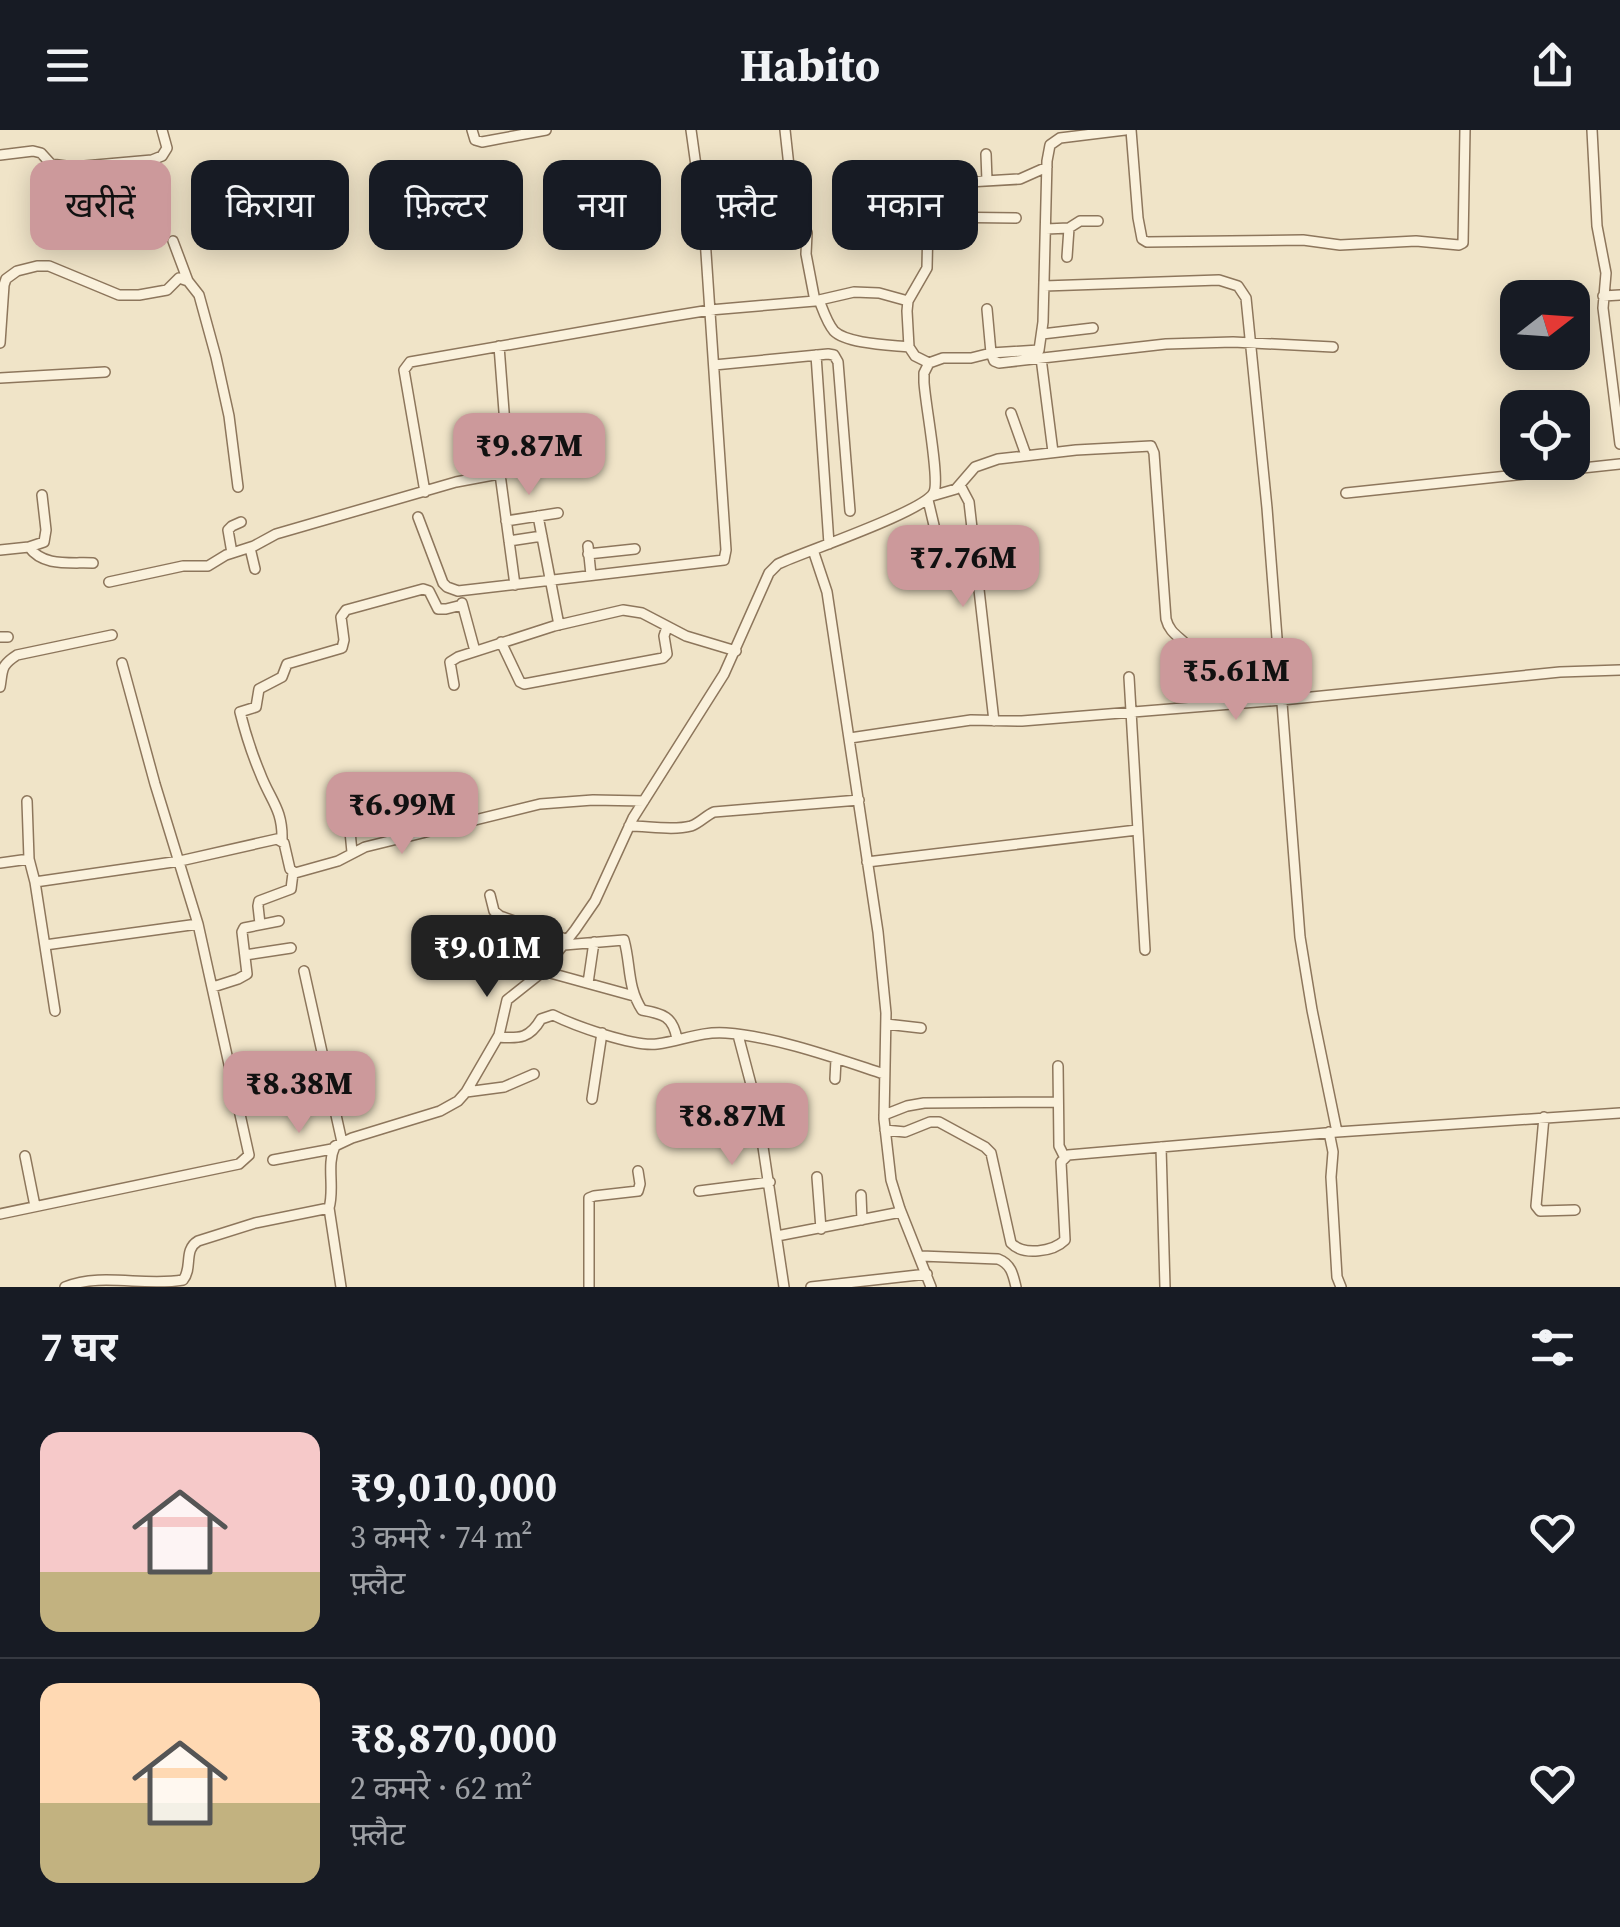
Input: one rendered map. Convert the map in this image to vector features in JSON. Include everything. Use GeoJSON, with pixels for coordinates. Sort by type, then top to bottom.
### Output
{"type":"FeatureCollection","features":[{"type":"Feature","properties":{"kind":"street"},"geometry":{"type":"LineString","coordinates":[[0,155],[33,150],[52,164],[80,168],[152,160],[162,156],[167,148],[162,130]]}},
{"type":"Feature","properties":{"kind":"street"},"geometry":{"type":"LineString","coordinates":[[472,130],[476,140],[482,142],[546,130]]}},
{"type":"Feature","properties":{"kind":"street"},"geometry":{"type":"LineString","coordinates":[[691,130],[704,223],[728,574]]}},
{"type":"Feature","properties":{"kind":"street"},"geometry":{"type":"LineString","coordinates":[[786,130],[793,201],[807,233],[806,248],[817,301],[831,326],[839,334],[863,341],[909,347]]}},
{"type":"Feature","properties":{"kind":"street"},"geometry":{"type":"LineString","coordinates":[[1053,452],[1040,355],[1047,167],[1052,136],[1128,130],[1138,218],[1142,238],[1147,242],[1294,240],[1340,245],[1404,240],[1458,245],[1464,237],[1465,130]]}},
{"type":"Feature","properties":{"kind":"street"},"geometry":{"type":"LineString","coordinates":[[1592,130],[1597,226],[1606,278],[1603,296],[1615,350],[1620,444]]}},
{"type":"Feature","properties":{"kind":"street"},"geometry":{"type":"LineString","coordinates":[[986,154],[987,181]]}},
{"type":"Feature","properties":{"kind":"street"},"geometry":{"type":"LineString","coordinates":[[978,181],[1020,179],[1047,167]]}},
{"type":"Feature","properties":{"kind":"street"},"geometry":{"type":"LineString","coordinates":[[1016,218],[930,219],[928,268],[908,302],[909,347],[915,356],[929,363],[991,353],[1040,355],[1166,344],[1333,346]]}},
{"type":"Feature","properties":{"kind":"street"},"geometry":{"type":"LineString","coordinates":[[1046,229],[1098,221]]}},
{"type":"Feature","properties":{"kind":"street"},"geometry":{"type":"LineString","coordinates":[[1068,257],[1069,228]]}},
{"type":"Feature","properties":{"kind":"street"},"geometry":{"type":"LineString","coordinates":[[174,241],[188,280],[199,296],[216,358],[229,416],[238,487]]}},
{"type":"Feature","properties":{"kind":"street"},"geometry":{"type":"LineString","coordinates":[[0,343],[5,275],[49,266],[108,292],[127,296],[167,290],[179,278],[188,280]]}},
{"type":"Feature","properties":{"kind":"street"},"geometry":{"type":"LineString","coordinates":[[1606,278],[1620,277]]}},
{"type":"Feature","properties":{"kind":"street"},"geometry":{"type":"LineString","coordinates":[[1044,286],[1212,280],[1238,286],[1246,298],[1267,508],[1300,937],[1333,1132],[1330,1176],[1340,1287]]}},
{"type":"Feature","properties":{"kind":"street"},"geometry":{"type":"LineString","coordinates":[[424,492],[405,381],[405,366],[410,362],[710,310],[817,301],[862,291],[908,302]]}},
{"type":"Feature","properties":{"kind":"street"},"geometry":{"type":"LineString","coordinates":[[1603,296],[1620,295]]}},
{"type":"Feature","properties":{"kind":"street"},"geometry":{"type":"LineString","coordinates":[[987,309],[991,353]]}},
{"type":"Feature","properties":{"kind":"street"},"geometry":{"type":"LineString","coordinates":[[1042,334],[1093,328]]}},
{"type":"Feature","properties":{"kind":"street"},"geometry":{"type":"LineString","coordinates":[[109,582],[173,568],[208,566],[276,534],[456,482],[500,474],[508,464],[500,346]]}},
{"type":"Feature","properties":{"kind":"street"},"geometry":{"type":"LineString","coordinates":[[714,365],[832,354],[838,362],[850,511]]}},
{"type":"Feature","properties":{"kind":"street"},"geometry":{"type":"LineString","coordinates":[[816,355],[829,544]]}},
{"type":"Feature","properties":{"kind":"street"},"geometry":{"type":"LineString","coordinates":[[929,363],[924,382],[935,474],[935,491],[930,498],[937,538]]}},
{"type":"Feature","properties":{"kind":"street"},"geometry":{"type":"LineString","coordinates":[[0,378],[106,372]]}},
{"type":"Feature","properties":{"kind":"street"},"geometry":{"type":"LineString","coordinates":[[1012,413],[1026,455]]}},
{"type":"Feature","properties":{"kind":"street"},"geometry":{"type":"LineString","coordinates":[[274,1160],[332,1149],[342,1142],[440,1111],[466,1092],[498,1038],[507,1000],[543,971],[594,901],[630,826],[736,651],[769,573],[778,564],[951,492],[970,471],[983,464],[1011,456],[1151,446],[1166,619],[1170,632],[1194,654],[1196,706]]}},
{"type":"Feature","properties":{"kind":"street"},"geometry":{"type":"LineString","coordinates":[[1346,494],[1620,464]]}},
{"type":"Feature","properties":{"kind":"street"},"geometry":{"type":"LineString","coordinates":[[500,474],[514,585]]}},
{"type":"Feature","properties":{"kind":"street"},"geometry":{"type":"LineString","coordinates":[[960,485],[969,502],[994,721]]}},
{"type":"Feature","properties":{"kind":"street"},"geometry":{"type":"LineString","coordinates":[[0,550],[29,548],[44,542],[42,494]]}},
{"type":"Feature","properties":{"kind":"street"},"geometry":{"type":"LineString","coordinates":[[506,521],[558,514]]}},
{"type":"Feature","properties":{"kind":"street"},"geometry":{"type":"LineString","coordinates":[[538,516],[559,625]]}},
{"type":"Feature","properties":{"kind":"street"},"geometry":{"type":"LineString","coordinates":[[418,517],[443,583],[458,591],[718,562],[725,558]]}},
{"type":"Feature","properties":{"kind":"street"},"geometry":{"type":"LineString","coordinates":[[232,553],[228,532],[241,522]]}},
{"type":"Feature","properties":{"kind":"street"},"geometry":{"type":"LineString","coordinates":[[509,541],[542,536]]}},
{"type":"Feature","properties":{"kind":"street"},"geometry":{"type":"LineString","coordinates":[[29,548],[44,560],[93,563]]}},
{"type":"Feature","properties":{"kind":"street"},"geometry":{"type":"LineString","coordinates":[[250,548],[255,569]]}},
{"type":"Feature","properties":{"kind":"street"},"geometry":{"type":"LineString","coordinates":[[591,575],[588,550],[635,549]]}},
{"type":"Feature","properties":{"kind":"street"},"geometry":{"type":"LineString","coordinates":[[813,550],[827,592],[878,932],[886,1024],[884,1116],[891,1180],[932,1287]]}},
{"type":"Feature","properties":{"kind":"street"},"geometry":{"type":"LineString","coordinates":[[260,924],[259,901],[291,889],[293,873],[282,840],[282,818],[258,771],[241,711],[256,707],[258,688],[282,678],[287,664],[342,648],[341,617],[346,610],[424,589],[429,590],[438,609],[462,605]]}},
{"type":"Feature","properties":{"kind":"street"},"geometry":{"type":"LineString","coordinates":[[458,591],[474,651]]}},
{"type":"Feature","properties":{"kind":"street"},"geometry":{"type":"LineString","coordinates":[[454,685],[450,662],[474,651],[623,610],[642,613],[686,636],[736,651]]}},
{"type":"Feature","properties":{"kind":"street"},"geometry":{"type":"LineString","coordinates":[[502,642],[520,682],[528,684],[663,658],[667,654],[667,628]]}},
{"type":"Feature","properties":{"kind":"street"},"geometry":{"type":"LineString","coordinates":[[0,688],[2,670],[17,655],[112,634]]}},
{"type":"Feature","properties":{"kind":"street"},"geometry":{"type":"LineString","coordinates":[[0,1214],[239,1164],[249,1155],[198,924],[122,663]]}},
{"type":"Feature","properties":{"kind":"street"},"geometry":{"type":"LineString","coordinates":[[850,738],[971,720],[1022,722],[1560,672],[1620,670]]}},
{"type":"Feature","properties":{"kind":"street"},"geometry":{"type":"LineString","coordinates":[[1129,677],[1145,950]]}},
{"type":"Feature","properties":{"kind":"street"},"geometry":{"type":"LineString","coordinates":[[293,873],[412,834],[540,804],[582,800],[644,802]]}},
{"type":"Feature","properties":{"kind":"street"},"geometry":{"type":"LineString","coordinates":[[630,826],[684,827],[714,812],[859,800]]}},
{"type":"Feature","properties":{"kind":"street"},"geometry":{"type":"LineString","coordinates":[[28,801],[29,860],[55,1012]]}},
{"type":"Feature","properties":{"kind":"street"},"geometry":{"type":"LineString","coordinates":[[352,852],[349,821],[406,805]]}},
{"type":"Feature","properties":{"kind":"street"},"geometry":{"type":"LineString","coordinates":[[867,862],[1137,830]]}},
{"type":"Feature","properties":{"kind":"street"},"geometry":{"type":"LineString","coordinates":[[35,882],[180,861],[282,840]]}},
{"type":"Feature","properties":{"kind":"street"},"geometry":{"type":"LineString","coordinates":[[0,863],[29,860]]}},
{"type":"Feature","properties":{"kind":"street"},"geometry":{"type":"LineString","coordinates":[[490,895],[494,911],[500,916],[566,942],[626,942],[634,996],[642,1010],[661,1013],[672,1022],[677,1039]]}},
{"type":"Feature","properties":{"kind":"street"},"geometry":{"type":"LineString","coordinates":[[212,987],[245,976],[242,930],[280,922]]}},
{"type":"Feature","properties":{"kind":"street"},"geometry":{"type":"LineString","coordinates":[[45,945],[198,924]]}},
{"type":"Feature","properties":{"kind":"street"},"geometry":{"type":"LineString","coordinates":[[588,984],[594,942]]}},
{"type":"Feature","properties":{"kind":"street"},"geometry":{"type":"LineString","coordinates":[[245,955],[290,948]]}},
{"type":"Feature","properties":{"kind":"street"},"geometry":{"type":"LineString","coordinates":[[304,971],[342,1142]]}},
{"type":"Feature","properties":{"kind":"street"},"geometry":{"type":"LineString","coordinates":[[543,971],[634,996]]}},
{"type":"Feature","properties":{"kind":"street"},"geometry":{"type":"LineString","coordinates":[[498,1038],[528,1034],[550,1015],[652,1045],[710,1033],[738,1035],[884,1074]]}},
{"type":"Feature","properties":{"kind":"street"},"geometry":{"type":"LineString","coordinates":[[886,1024],[922,1028]]}},
{"type":"Feature","properties":{"kind":"street"},"geometry":{"type":"LineString","coordinates":[[592,1099],[602,1033]]}},
{"type":"Feature","properties":{"kind":"street"},"geometry":{"type":"LineString","coordinates":[[738,1035],[757,1107],[784,1287]]}},
{"type":"Feature","properties":{"kind":"street"},"geometry":{"type":"LineString","coordinates":[[835,1078],[836,1059]]}},
{"type":"Feature","properties":{"kind":"street"},"geometry":{"type":"LineString","coordinates":[[1058,1066],[1059,1146],[1064,1156]]}},
{"type":"Feature","properties":{"kind":"street"},"geometry":{"type":"LineString","coordinates":[[466,1092],[504,1087],[534,1074]]}},
{"type":"Feature","properties":{"kind":"street"},"geometry":{"type":"LineString","coordinates":[[884,1116],[924,1103],[1058,1102]]}},
{"type":"Feature","properties":{"kind":"street"},"geometry":{"type":"LineString","coordinates":[[1064,1156],[1333,1132],[1620,1113]]}},
{"type":"Feature","properties":{"kind":"street"},"geometry":{"type":"LineString","coordinates":[[1544,1117],[1536,1206],[1546,1212],[1574,1210]]}},
{"type":"Feature","properties":{"kind":"street"},"geometry":{"type":"LineString","coordinates":[[885,1130],[905,1132],[939,1122],[989,1150],[996,1164],[1011,1242],[1022,1250],[1051,1248],[1064,1240],[1064,1156]]}},
{"type":"Feature","properties":{"kind":"street"},"geometry":{"type":"LineString","coordinates":[[1153,1287],[1164,1286],[1161,1146]]}},
{"type":"Feature","properties":{"kind":"street"},"geometry":{"type":"LineString","coordinates":[[332,1149],[332,1198],[328,1208],[341,1287]]}},
{"type":"Feature","properties":{"kind":"street"},"geometry":{"type":"LineString","coordinates":[[25,1156],[35,1206]]}},
{"type":"Feature","properties":{"kind":"street"},"geometry":{"type":"LineString","coordinates":[[589,1287],[588,1198],[634,1193],[640,1188],[638,1171]]}},
{"type":"Feature","properties":{"kind":"street"},"geometry":{"type":"LineString","coordinates":[[817,1177],[821,1228]]}},
{"type":"Feature","properties":{"kind":"street"},"geometry":{"type":"LineString","coordinates":[[699,1192],[770,1182]]}},
{"type":"Feature","properties":{"kind":"street"},"geometry":{"type":"LineString","coordinates":[[860,1195],[862,1220]]}},
{"type":"Feature","properties":{"kind":"street"},"geometry":{"type":"LineString","coordinates":[[64,1287],[78,1281],[183,1284],[192,1244],[255,1223],[328,1208]]}},
{"type":"Feature","properties":{"kind":"street"},"geometry":{"type":"LineString","coordinates":[[777,1236],[901,1212]]}},
{"type":"Feature","properties":{"kind":"street"},"geometry":{"type":"LineString","coordinates":[[921,1256],[998,1259],[1012,1270],[1016,1287]]}},
{"type":"Feature","properties":{"kind":"street"},"geometry":{"type":"LineString","coordinates":[[811,1287],[927,1274]]}}]}
